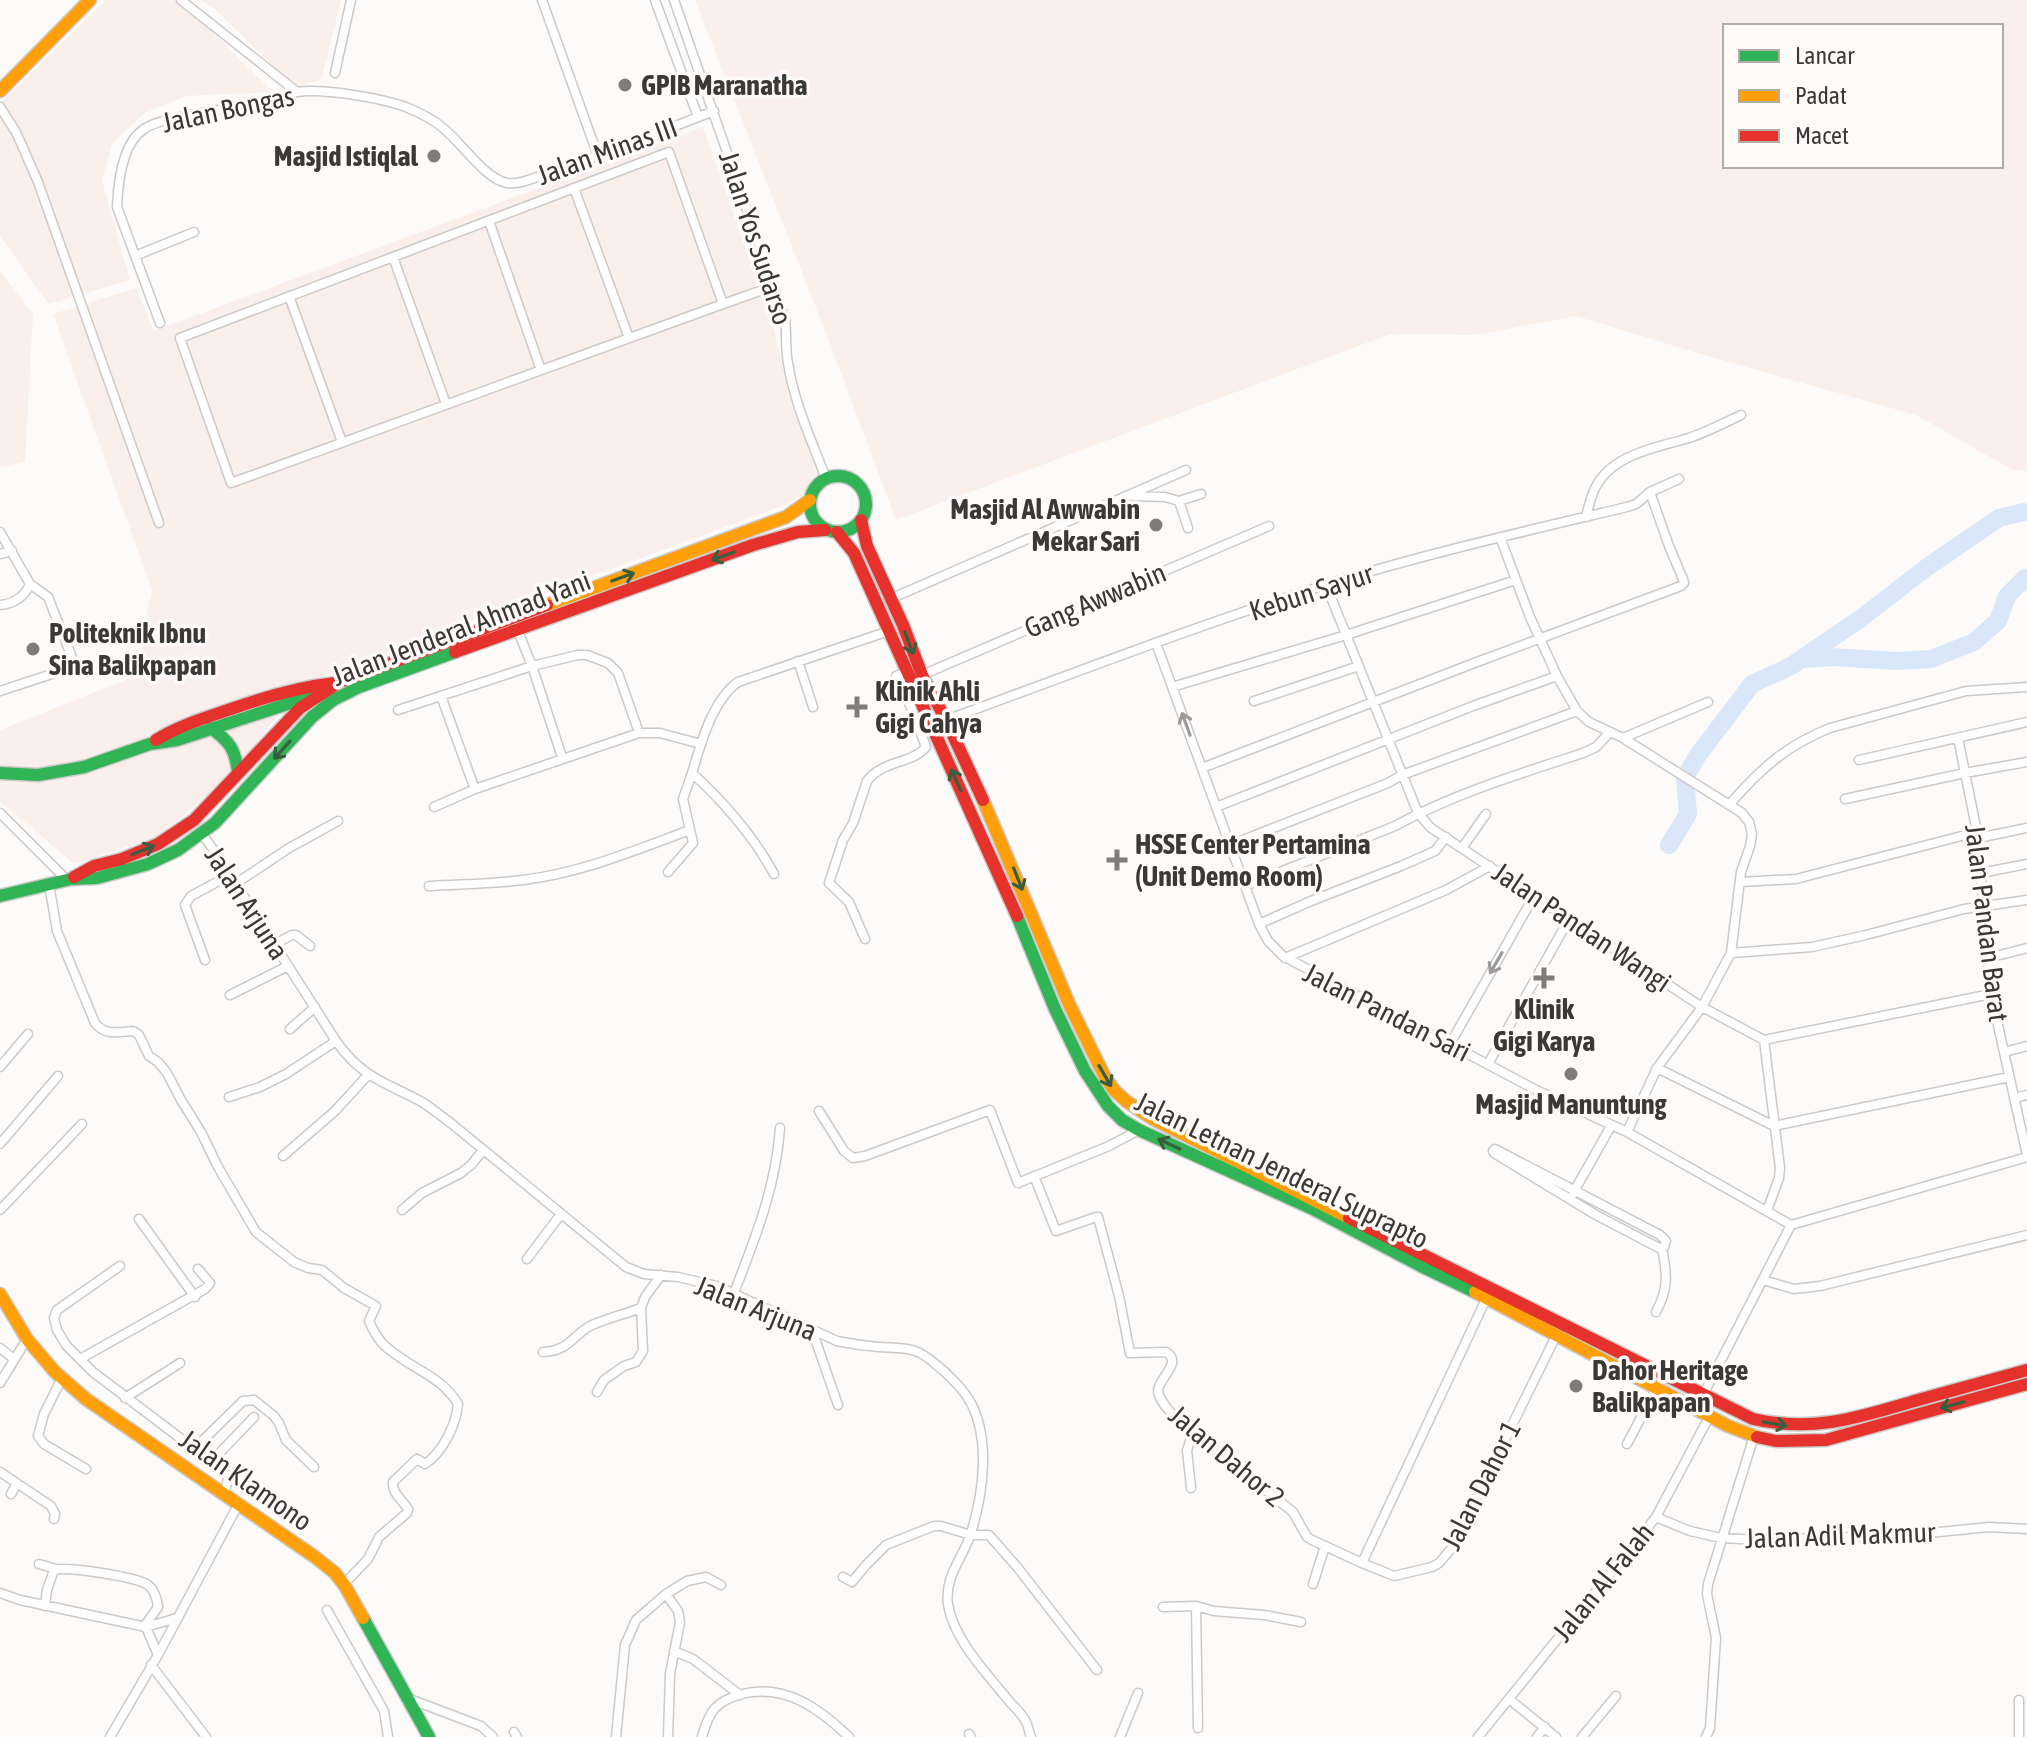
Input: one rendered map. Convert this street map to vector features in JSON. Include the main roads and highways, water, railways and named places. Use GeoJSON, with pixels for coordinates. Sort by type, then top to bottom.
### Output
{"type":"FeatureCollection","features":[{"type":"Feature","properties":{"kind":"main road"},"geometry":{"type":"LineString","coordinates":[[0,91],[90,0]]}},
{"type":"Feature","properties":{"kind":"main road"},"geometry":{"type":"LineString","coordinates":[[837,476],[854,481],[861,488],[866,505],[861,520],[850,529],[831,531],[814,520],[810,500],[816,486],[837,476]]}},
{"type":"Feature","properties":{"kind":"main road","name":"Jalan Jenderal Ahmad Yani"},"geometry":{"type":"LineString","coordinates":[[0,896],[69,879],[97,878],[148,864],[178,850],[202,834],[237,801],[312,717],[339,697],[480,637],[786,517],[810,500]]}},
{"type":"Feature","properties":{"kind":"main road","name":"Jalan Letnan Jenderal Suprapto"},"geometry":{"type":"LineString","coordinates":[[861,520],[867,546],[922,675],[997,829],[1070,1006],[1105,1077],[1114,1090],[1138,1110],[1368,1233],[1753,1419],[1784,1426],[1819,1425],[2027,1370]]}},
{"type":"Feature","properties":{"kind":"main road","name":"Jalan Jenderal Ahmad Yani"},"geometry":{"type":"LineString","coordinates":[[515,624],[753,545],[798,532],[831,531]]}},
{"type":"Feature","properties":{"kind":"main road","name":"Jalan Letnan Jenderal Suprapto"},"geometry":{"type":"LineString","coordinates":[[831,531],[854,553],[1006,889],[1055,1009],[1085,1071],[1100,1097],[1114,1113],[1139,1130],[1368,1233],[1421,1266],[1487,1297],[1728,1426],[1754,1436],[1776,1441],[1826,1440],[2027,1384]]}},
{"type":"Feature","properties":{"kind":"main road","name":"Jalan Jenderal Ahmad Yani"},"geometry":{"type":"LineString","coordinates":[[69,879],[94,866],[122,859],[158,844],[194,820],[300,708],[340,682],[480,637]]}},
{"type":"Feature","properties":{"kind":"main road"},"geometry":{"type":"LineString","coordinates":[[150,744],[172,729],[269,696],[340,682]]}},
{"type":"Feature","properties":{"kind":"main road"},"geometry":{"type":"LineString","coordinates":[[0,773],[61,773],[150,744],[177,740],[299,699],[318,695],[339,697]]}},
{"type":"Feature","properties":{"kind":"main road"},"geometry":{"type":"LineString","coordinates":[[211,728],[228,740],[235,750],[238,772]]}},
{"type":"Feature","properties":{"kind":"main road"},"geometry":{"type":"LineString","coordinates":[[1055,1009],[1070,1006]]}},
{"type":"Feature","properties":{"kind":"main road","name":"Jalan Klamono"},"geometry":{"type":"LineString","coordinates":[[0,1294],[27,1339],[86,1399],[335,1573],[429,1737]]}},
{"type":"Feature","properties":{"kind":"waterway"},"geometry":{"type":"LineString","coordinates":[[1669,845],[1688,814],[1685,777],[1752,684],[1791,666],[1999,518],[2024,512]]}},
{"type":"Feature","properties":{"kind":"waterway"},"geometry":{"type":"LineString","coordinates":[[1804,659],[1931,659],[1974,642],[1998,621],[2007,596],[2025,578]]}},
{"type":"Feature","properties":{"kind":"place","name":"GPIB Maranatha"},"geometry":{"type":"Point","coordinates":[625,85]}},
{"type":"Feature","properties":{"kind":"place","name":"Masjid Istiqlal"},"geometry":{"type":"Point","coordinates":[434,156]}},
{"type":"Feature","properties":{"kind":"place","name":"Masjid Al Awwabin Mekar Sari"},"geometry":{"type":"Point","coordinates":[1156,525]}},
{"type":"Feature","properties":{"kind":"place","name":"Politeknik Ibnu Sina Balikpapan"},"geometry":{"type":"Point","coordinates":[33,649]}},
{"type":"Feature","properties":{"kind":"place","name":"Klinik Ahli Gigi Cahya"},"geometry":{"type":"Point","coordinates":[857,707]}},
{"type":"Feature","properties":{"kind":"place","name":"HSSE Center Pertamina (Unit Demo Room)"},"geometry":{"type":"Point","coordinates":[1117,860]}},
{"type":"Feature","properties":{"kind":"place","name":"Klinik Gigi Karya"},"geometry":{"type":"Point","coordinates":[1544,978]}},
{"type":"Feature","properties":{"kind":"place","name":"Masjid Manuntung"},"geometry":{"type":"Point","coordinates":[1571,1074]}},
{"type":"Feature","properties":{"kind":"place","name":"Dahor Heritage Balikpapan"},"geometry":{"type":"Point","coordinates":[1576,1386]}}]}
